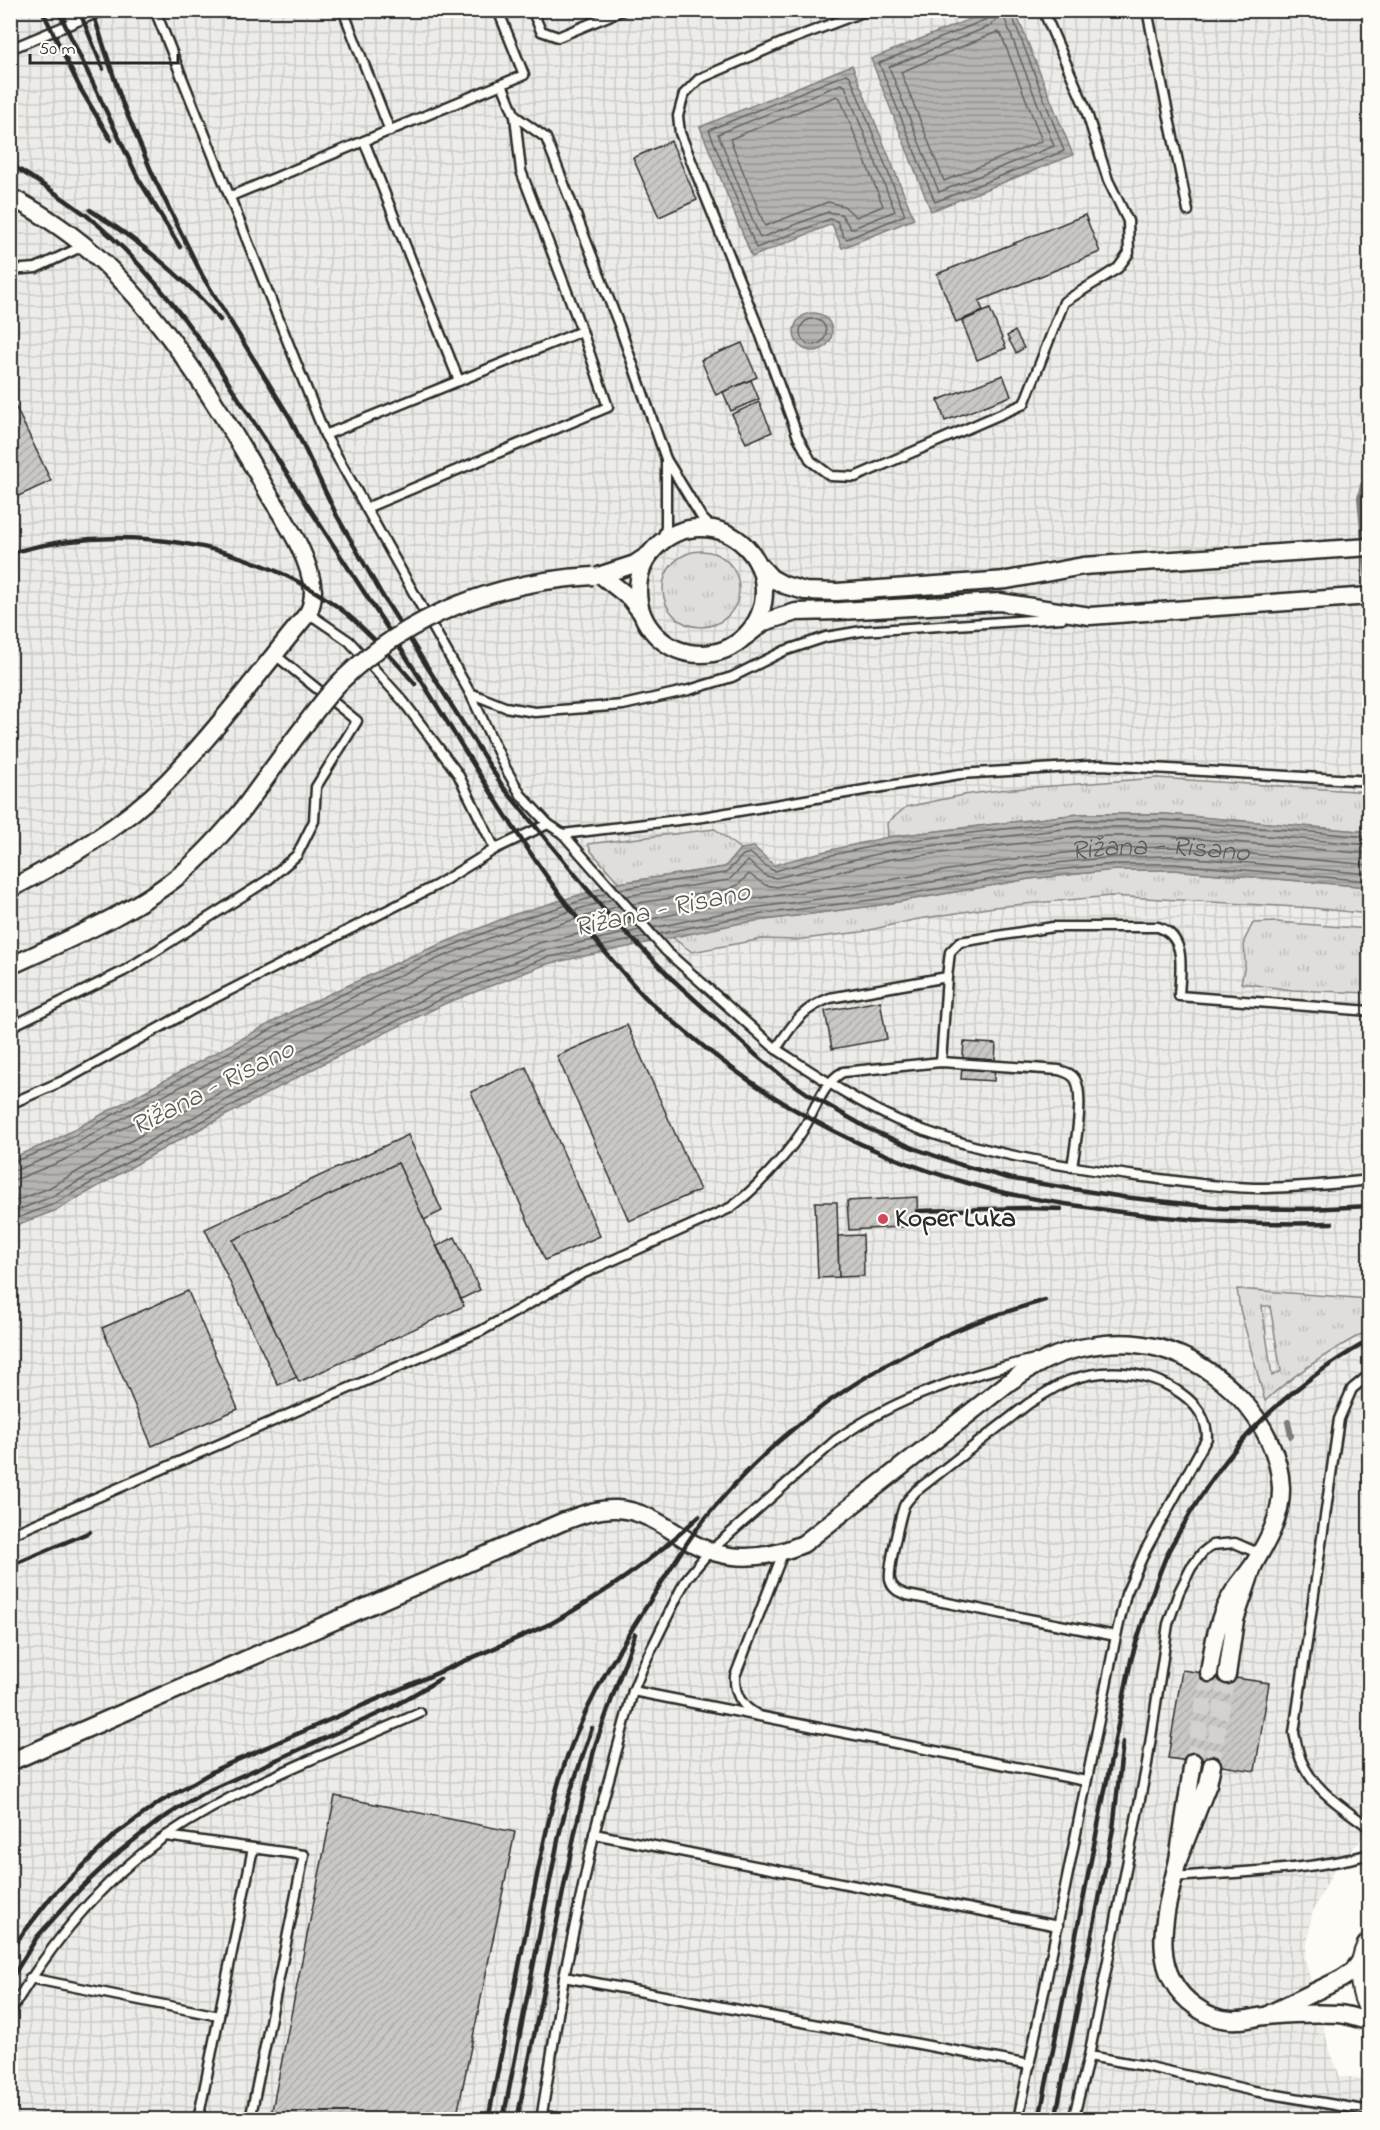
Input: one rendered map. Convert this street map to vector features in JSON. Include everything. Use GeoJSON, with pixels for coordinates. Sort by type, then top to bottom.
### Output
{"type":"FeatureCollection","features":[{"type":"Feature","properties":{"kind":"main road"},"geometry":{"type":"LineString","coordinates":[[1368,1949],[1364,1967],[1364,1983],[1370,2003]]}},
{"type":"Feature","properties":{"kind":"street"},"geometry":{"type":"LineString","coordinates":[[10,197],[56,225],[102,261],[137,298],[169,338],[224,415],[293,536],[304,560],[313,591],[308,613],[208,736],[166,782],[97,838],[70,856],[10,889]]}},
{"type":"Feature","properties":{"kind":"street"},"geometry":{"type":"LineString","coordinates":[[10,966],[104,921],[148,896],[186,870],[216,841],[241,812],[317,708],[340,682],[388,642],[446,609],[479,596],[542,580],[597,576],[635,564],[672,535],[686,530],[700,528],[728,534],[750,552],[771,578],[784,585],[805,591],[837,592],[1007,580],[1083,566],[1370,547]]}},
{"type":"Feature","properties":{"kind":"street"},"geometry":{"type":"LineString","coordinates":[[642,615],[638,597],[639,580],[643,566],[656,548]]}},
{"type":"Feature","properties":{"kind":"street"},"geometry":{"type":"LineString","coordinates":[[746,636],[758,622],[762,608],[764,585],[758,564]]}},
{"type":"Feature","properties":{"kind":"street"},"geometry":{"type":"LineString","coordinates":[[597,576],[630,598],[651,630],[664,642],[680,650],[697,654],[715,653],[732,646],[764,622],[796,612],[1000,602],[1090,616],[1370,596]]}},
{"type":"Feature","properties":{"kind":"street"},"geometry":{"type":"LineString","coordinates":[[10,1762],[551,1527],[594,1511],[614,1509],[633,1511],[659,1521],[709,1552],[744,1557],[763,1557],[783,1552],[803,1544],[1030,1367],[1057,1354],[1109,1344],[1135,1344],[1159,1348],[1189,1360],[1226,1385],[1260,1422],[1267,1435],[1280,1475],[1281,1489],[1274,1528],[1257,1559],[1233,1592],[1215,1638],[1209,1673]]}},
{"type":"Feature","properties":{"kind":"street"},"geometry":{"type":"LineString","coordinates":[[1227,1676],[1235,1620],[1257,1559]]}},
{"type":"Feature","properties":{"kind":"street"},"geometry":{"type":"LineString","coordinates":[[1194,1762],[1165,1925],[1162,1954],[1169,1977],[1179,1993],[1204,2013],[1221,2019],[1341,2014],[1370,2022]]}},
{"type":"Feature","properties":{"kind":"street"},"geometry":{"type":"LineString","coordinates":[[1178,1860],[1208,1784],[1212,1765]]}},
{"type":"Feature","properties":{"kind":"street"},"geometry":{"type":"LineString","coordinates":[[1264,2016],[1341,1979],[1353,1971],[1368,1949]]}},
{"type":"Feature","properties":{"kind":"lane"},"geometry":{"type":"LineString","coordinates":[[68,10],[73,23]]}},
{"type":"Feature","properties":{"kind":"lane"},"geometry":{"type":"LineString","coordinates":[[10,49],[104,10]]}},
{"type":"Feature","properties":{"kind":"lane"},"geometry":{"type":"LineString","coordinates":[[154,10],[326,435],[470,693],[506,769],[521,795],[548,824],[563,834],[666,951],[776,1049],[830,1083],[895,1119],[944,1138],[1072,1167],[1205,1185],[1265,1188],[1370,1180]]}},
{"type":"Feature","properties":{"kind":"lane"},"geometry":{"type":"LineString","coordinates":[[343,10],[390,130]]}},
{"type":"Feature","properties":{"kind":"lane"},"geometry":{"type":"LineString","coordinates":[[231,196],[524,75],[498,10]]}},
{"type":"Feature","properties":{"kind":"lane"},"geometry":{"type":"LineString","coordinates":[[532,10],[541,31],[558,37],[623,10]]}},
{"type":"Feature","properties":{"kind":"lane"},"geometry":{"type":"LineString","coordinates":[[868,10],[784,42],[699,79],[684,94],[678,116],[680,133],[756,322],[798,437],[811,461],[831,476],[855,477],[1024,404],[1064,302],[1118,268],[1129,253],[1128,221],[1108,180],[1085,107],[1043,10]]}},
{"type":"Feature","properties":{"kind":"lane"},"geometry":{"type":"LineString","coordinates":[[1147,10],[1188,211]]}},
{"type":"Feature","properties":{"kind":"lane"},"geometry":{"type":"LineString","coordinates":[[366,508],[608,407],[582,331],[521,171],[515,116],[502,84]]}},
{"type":"Feature","properties":{"kind":"lane"},"geometry":{"type":"LineString","coordinates":[[515,116],[546,138],[619,325],[666,459],[702,518],[714,530]]}},
{"type":"Feature","properties":{"kind":"lane"},"geometry":{"type":"LineString","coordinates":[[364,141],[459,381]]}},
{"type":"Feature","properties":{"kind":"lane"},"geometry":{"type":"LineString","coordinates":[[10,270],[36,268],[83,246]]}},
{"type":"Feature","properties":{"kind":"lane"},"geometry":{"type":"LineString","coordinates":[[326,435],[582,331]]}},
{"type":"Feature","properties":{"kind":"lane"},"geometry":{"type":"LineString","coordinates":[[656,548],[666,528],[666,459]]}},
{"type":"Feature","properties":{"kind":"lane"},"geometry":{"type":"LineString","coordinates":[[308,613],[350,641],[403,701],[458,774],[495,849]]}},
{"type":"Feature","properties":{"kind":"lane"},"geometry":{"type":"LineString","coordinates":[[470,693],[505,707],[535,712],[623,705],[689,690],[732,677],[784,651],[826,637],[862,631],[1090,616]]}},
{"type":"Feature","properties":{"kind":"lane"},"geometry":{"type":"LineString","coordinates":[[10,1028],[124,971],[268,880],[297,855],[314,821],[316,787],[357,721],[274,654]]}},
{"type":"Feature","properties":{"kind":"lane"},"geometry":{"type":"LineString","coordinates":[[563,834],[703,817],[960,774],[984,772],[1102,765],[1370,780]]}},
{"type":"Feature","properties":{"kind":"lane"},"geometry":{"type":"LineString","coordinates":[[10,1104],[65,1080],[197,1007],[437,885],[495,849],[548,824]]}},
{"type":"Feature","properties":{"kind":"lane"},"geometry":{"type":"LineString","coordinates":[[941,1062],[947,977],[950,952],[954,946],[968,940],[1053,927],[1158,927],[1167,930],[1178,942],[1180,953],[1179,996],[1370,1011]]}},
{"type":"Feature","properties":{"kind":"lane"},"geometry":{"type":"LineString","coordinates":[[776,1049],[797,1018],[816,1004],[830,998],[947,977]]}},
{"type":"Feature","properties":{"kind":"lane"},"geometry":{"type":"LineString","coordinates":[[10,1535],[481,1331],[582,1274],[730,1208],[758,1185],[801,1134],[830,1083],[838,1075],[849,1071],[941,1062],[1059,1070],[1071,1075],[1078,1086],[1079,1094],[1077,1137],[1072,1167]]}},
{"type":"Feature","properties":{"kind":"lane"},"geometry":{"type":"LineString","coordinates":[[566,2120],[542,2117],[564,1977],[594,1834],[633,1691],[681,1588],[709,1552],[836,1440],[864,1421],[950,1382],[1057,1354]]}},
{"type":"Feature","properties":{"kind":"lane"},"geometry":{"type":"LineString","coordinates":[[1018,2120],[1126,1594],[1144,1551],[1207,1438],[1207,1429],[1199,1410],[1172,1388],[1149,1377],[1109,1372],[1068,1381],[1047,1391],[916,1491],[905,1503],[901,1515],[890,1574],[893,1587],[907,1594],[1116,1635]]}},
{"type":"Feature","properties":{"kind":"lane"},"geometry":{"type":"LineString","coordinates":[[1370,1374],[1361,1379],[1352,1389],[1339,1419],[1294,1733],[1300,1759],[1311,1778],[1323,1792],[1370,1828]]}},
{"type":"Feature","properties":{"kind":"lane"},"geometry":{"type":"LineString","coordinates":[[1072,2120],[1089,2056],[1147,1764],[1168,1624],[1179,1592],[1191,1568],[1202,1553],[1212,1545],[1235,1543],[1257,1559]]}},
{"type":"Feature","properties":{"kind":"lane"},"geometry":{"type":"LineString","coordinates":[[759,1716],[749,1710],[738,1695],[735,1676],[783,1552]]}},
{"type":"Feature","properties":{"kind":"lane"},"geometry":{"type":"LineString","coordinates":[[633,1691],[1086,1780]]}},
{"type":"Feature","properties":{"kind":"lane"},"geometry":{"type":"LineString","coordinates":[[10,2012],[30,1978],[57,1940],[96,1895],[166,1836],[261,1782],[420,1713]]}},
{"type":"Feature","properties":{"kind":"lane"},"geometry":{"type":"LineString","coordinates":[[594,1834],[1058,1926]]}},
{"type":"Feature","properties":{"kind":"lane"},"geometry":{"type":"LineString","coordinates":[[166,1836],[304,1855],[250,2120]]}},
{"type":"Feature","properties":{"kind":"lane"},"geometry":{"type":"LineString","coordinates":[[198,2120],[253,1848]]}},
{"type":"Feature","properties":{"kind":"lane"},"geometry":{"type":"LineString","coordinates":[[1174,1877],[1277,1869],[1370,1854]]}},
{"type":"Feature","properties":{"kind":"lane"},"geometry":{"type":"LineString","coordinates":[[564,1977],[1029,2065]]}},
{"type":"Feature","properties":{"kind":"lane"},"geometry":{"type":"LineString","coordinates":[[30,1978],[219,2016]]}},
{"type":"Feature","properties":{"kind":"lane"},"geometry":{"type":"LineString","coordinates":[[1089,2056],[1145,2066],[1254,2091],[1370,2111]]}},
{"type":"Feature","properties":{"kind":"lane"},"geometry":{"type":"LineString","coordinates":[[836,2120],[841,2118],[859,2120]]}},
{"type":"Feature","properties":{"kind":"shaded area"},"geometry":{"type":"Polygon","coordinates":[[[11,11],[1369,11],[1370,1830],[1334,1870],[1312,1913],[1305,1959],[1329,2048],[1340,2076],[1369,2079],[1369,2119],[11,2120],[11,11]]]}},
{"type":"Feature","properties":{"kind":"green space"},"geometry":{"type":"Polygon","coordinates":[[[694,551],[708,551],[722,557],[733,568],[737,574],[739,589],[737,604],[728,616],[716,625],[694,627],[680,621],[669,610],[663,596],[663,582],[669,568],[680,557],[694,551]]]}},
{"type":"Feature","properties":{"kind":"green space"},"geometry":{"type":"Polygon","coordinates":[[[1157,778],[1369,792],[1369,832],[1164,814],[1079,814],[888,837],[887,823],[906,807],[999,790],[1157,778]]]}},
{"type":"Feature","properties":{"kind":"green space"},"geometry":{"type":"Polygon","coordinates":[[[715,829],[740,849],[725,867],[619,883],[591,851],[588,844],[715,829]]]}},
{"type":"Feature","properties":{"kind":"green space"},"geometry":{"type":"Polygon","coordinates":[[[1115,870],[1173,870],[1369,887],[1369,914],[1313,908],[1111,896],[994,907],[913,920],[861,932],[795,940],[762,939],[692,952],[669,935],[880,905],[1029,879],[1115,870]]]}},
{"type":"Feature","properties":{"kind":"green space"},"geometry":{"type":"Polygon","coordinates":[[[1276,922],[1369,929],[1369,993],[1292,990],[1241,983],[1245,965],[1244,941],[1253,923],[1276,922]]]}},
{"type":"Feature","properties":{"kind":"green space"},"geometry":{"type":"Polygon","coordinates":[[[1237,1289],[1369,1299],[1369,1330],[1315,1362],[1265,1401],[1240,1309],[1237,1289]],[[1262,1306],[1272,1376],[1281,1371],[1270,1306],[1262,1306]]]}},
{"type":"Feature","properties":{"kind":"water"},"geometry":{"type":"Polygon","coordinates":[[[992,10],[1015,11],[1073,155],[931,211],[871,59],[992,10]]]}},
{"type":"Feature","properties":{"kind":"water"},"geometry":{"type":"Polygon","coordinates":[[[852,65],[914,219],[842,248],[832,224],[752,257],[700,127],[852,65]]]}},
{"type":"Feature","properties":{"kind":"water"},"geometry":{"type":"Polygon","coordinates":[[[813,313],[826,319],[832,332],[826,345],[813,351],[800,345],[794,332],[800,319],[813,313]]]}},
{"type":"Feature","properties":{"kind":"water","name":"Rižana - Risano"},"geometry":{"type":"Polygon","coordinates":[[[1079,814],[1166,814],[1369,832],[1369,887],[1174,870],[1115,870],[1029,879],[880,905],[741,923],[547,964],[444,1004],[330,1060],[166,1147],[57,1210],[11,1227],[11,1158],[53,1141],[291,1012],[409,957],[512,915],[619,883],[725,867],[740,849],[754,847],[774,865],[888,837],[1079,814]]]}},
{"type":"Feature","properties":{"kind":"building"},"geometry":{"type":"Polygon","coordinates":[[[671,141],[697,200],[659,217],[633,158],[671,141]]]}},
{"type":"Feature","properties":{"kind":"building"},"geometry":{"type":"Polygon","coordinates":[[[1085,215],[1100,252],[979,301],[983,311],[956,322],[937,274],[1085,215]]]}},
{"type":"Feature","properties":{"kind":"building"},"geometry":{"type":"Polygon","coordinates":[[[990,309],[1006,348],[977,360],[962,321],[990,309]]]}},
{"type":"Feature","properties":{"kind":"building"},"geometry":{"type":"Polygon","coordinates":[[[1015,331],[1024,348],[1016,353],[1007,336],[1015,331]]]}},
{"type":"Feature","properties":{"kind":"building"},"geometry":{"type":"Polygon","coordinates":[[[742,343],[757,377],[716,395],[701,360],[742,343]]]}},
{"type":"Feature","properties":{"kind":"building"},"geometry":{"type":"Polygon","coordinates":[[[1003,375],[1011,396],[945,421],[938,400],[1003,375]]]}},
{"type":"Feature","properties":{"kind":"building"},"geometry":{"type":"Polygon","coordinates":[[[751,380],[759,399],[731,411],[723,392],[751,380]]]}},
{"type":"Feature","properties":{"kind":"building"},"geometry":{"type":"Polygon","coordinates":[[[10,395],[51,481],[10,500],[10,395]]]}},
{"type":"Feature","properties":{"kind":"building"},"geometry":{"type":"Polygon","coordinates":[[[759,402],[772,432],[746,443],[732,414],[759,402]]]}},
{"type":"Feature","properties":{"kind":"building"},"geometry":{"type":"Polygon","coordinates":[[[880,1001],[887,1039],[832,1049],[825,1011],[880,1001]]]}},
{"type":"Feature","properties":{"kind":"building"},"geometry":{"type":"Polygon","coordinates":[[[627,1025],[700,1190],[629,1221],[557,1056],[627,1025]]]}},
{"type":"Feature","properties":{"kind":"building"},"geometry":{"type":"Polygon","coordinates":[[[964,1042],[996,1044],[994,1081],[961,1079],[964,1042]]]}},
{"type":"Feature","properties":{"kind":"building"},"geometry":{"type":"Polygon","coordinates":[[[526,1067],[600,1236],[545,1260],[471,1092],[526,1067]]]}},
{"type":"Feature","properties":{"kind":"building"},"geometry":{"type":"Polygon","coordinates":[[[408,1135],[442,1211],[424,1220],[398,1163],[233,1240],[297,1377],[278,1385],[205,1229],[408,1135]]]}},
{"type":"Feature","properties":{"kind":"building"},"geometry":{"type":"Polygon","coordinates":[[[398,1163],[464,1306],[299,1382],[233,1240],[398,1163]]]}},
{"type":"Feature","properties":{"kind":"building","name":"Koper Luka"},"geometry":{"type":"Polygon","coordinates":[[[917,1197],[918,1226],[849,1230],[847,1201],[917,1197]]]}},
{"type":"Feature","properties":{"kind":"building"},"geometry":{"type":"Polygon","coordinates":[[[815,1202],[837,1202],[839,1277],[818,1278],[815,1202]]]}},
{"type":"Feature","properties":{"kind":"building"},"geometry":{"type":"Polygon","coordinates":[[[863,1235],[864,1276],[839,1277],[838,1236],[863,1235]]]}},
{"type":"Feature","properties":{"kind":"building"},"geometry":{"type":"Polygon","coordinates":[[[455,1237],[480,1290],[461,1299],[437,1246],[455,1237]]]}},
{"type":"Feature","properties":{"kind":"building"},"geometry":{"type":"Polygon","coordinates":[[[188,1291],[238,1409],[152,1446],[102,1328],[188,1291]]]}},
{"type":"Feature","properties":{"kind":"building"},"geometry":{"type":"Polygon","coordinates":[[[1182,1670],[1269,1683],[1255,1771],[1168,1758],[1182,1670]]]}},
{"type":"Feature","properties":{"kind":"building"},"geometry":{"type":"Polygon","coordinates":[[[335,1796],[515,1832],[456,2120],[270,2120],[335,1796]]]}},
{"type":"Feature","properties":{"kind":"waterway"},"geometry":{"type":"LineString","coordinates":[[1369,594],[1360,498],[1363,485],[1370,478]]}},
{"type":"Feature","properties":{"kind":"waterway"},"geometry":{"type":"LineString","coordinates":[[1288,1422],[1291,1436]]}},
{"type":"Feature","properties":{"kind":"tunnel"},"geometry":{"type":"LineString","coordinates":[[1193,1762],[1209,1673]]}},
{"type":"Feature","properties":{"kind":"tunnel"},"geometry":{"type":"LineString","coordinates":[[1212,1765],[1227,1675]]}},
{"type":"Feature","properties":{"kind":"railway"},"geometry":{"type":"LineString","coordinates":[[42,10],[80,88],[111,140]]}},
{"type":"Feature","properties":{"kind":"railway"},"geometry":{"type":"LineString","coordinates":[[58,10],[138,178],[180,247]]}},
{"type":"Feature","properties":{"kind":"railway"},"geometry":{"type":"LineString","coordinates":[[79,10],[103,69]]}},
{"type":"Feature","properties":{"kind":"railway"},"geometry":{"type":"LineString","coordinates":[[92,10],[122,102],[155,180],[203,277],[290,418],[337,516],[382,595],[503,787],[606,912],[672,979],[757,1056],[808,1094],[869,1129],[961,1165],[1008,1178],[1042,1184],[1123,1197],[1222,1208],[1309,1209],[1370,1206]]}},
{"type":"Feature","properties":{"kind":"railway"},"geometry":{"type":"LineString","coordinates":[[10,164],[86,215],[123,248],[157,284],[216,363],[528,850],[553,885],[578,919],[639,991],[721,1060],[792,1108],[830,1129],[908,1164],[993,1190],[1053,1202],[1168,1217],[1249,1223],[1332,1223]]}},
{"type":"Feature","properties":{"kind":"railway"},"geometry":{"type":"LineString","coordinates":[[90,210],[160,260],[191,288],[220,320]]}},
{"type":"Feature","properties":{"kind":"railway"},"geometry":{"type":"LineString","coordinates":[[10,553],[52,544],[95,539],[138,539],[180,543],[222,552],[263,566],[302,584],[338,607],[369,634],[415,684]]}},
{"type":"Feature","properties":{"kind":"railway"},"geometry":{"type":"LineString","coordinates":[[917,1211],[1061,1209]]}},
{"type":"Feature","properties":{"kind":"railway"},"geometry":{"type":"LineString","coordinates":[[488,2120],[546,1831],[567,1757],[576,1733],[610,1666],[686,1544],[727,1493],[756,1462],[821,1408],[856,1384],[930,1342],[978,1321],[1045,1300]]}},
{"type":"Feature","properties":{"kind":"railway"},"geometry":{"type":"LineString","coordinates":[[1039,2120],[1131,1660],[1168,1552],[1209,1484],[1247,1435],[1291,1393],[1370,1340]]}},
{"type":"Feature","properties":{"kind":"railway"},"geometry":{"type":"LineString","coordinates":[[10,1950],[52,1896],[116,1834],[160,1802],[219,1768],[552,1623],[629,1574],[699,1516]]}},
{"type":"Feature","properties":{"kind":"railway"},"geometry":{"type":"LineString","coordinates":[[10,1566],[90,1532]]}},
{"type":"Feature","properties":{"kind":"railway"},"geometry":{"type":"LineString","coordinates":[[517,2120],[575,1832],[595,1746],[635,1634]]}},
{"type":"Feature","properties":{"kind":"railway"},"geometry":{"type":"LineString","coordinates":[[10,1981],[37,1937],[81,1888],[120,1851],[157,1822],[201,1794],[391,1708],[440,1679]]}},
{"type":"Feature","properties":{"kind":"railway"},"geometry":{"type":"LineString","coordinates":[[503,2120],[559,1835],[569,1796],[592,1728]]}},
{"type":"Feature","properties":{"kind":"railway"},"geometry":{"type":"LineString","coordinates":[[1055,2120],[1113,1829],[1123,1742]]}},
{"type":"Feature","properties":{"kind":"place","name":"Koper Luka"},"geometry":{"type":"Point","coordinates":[883,1219]}}]}
